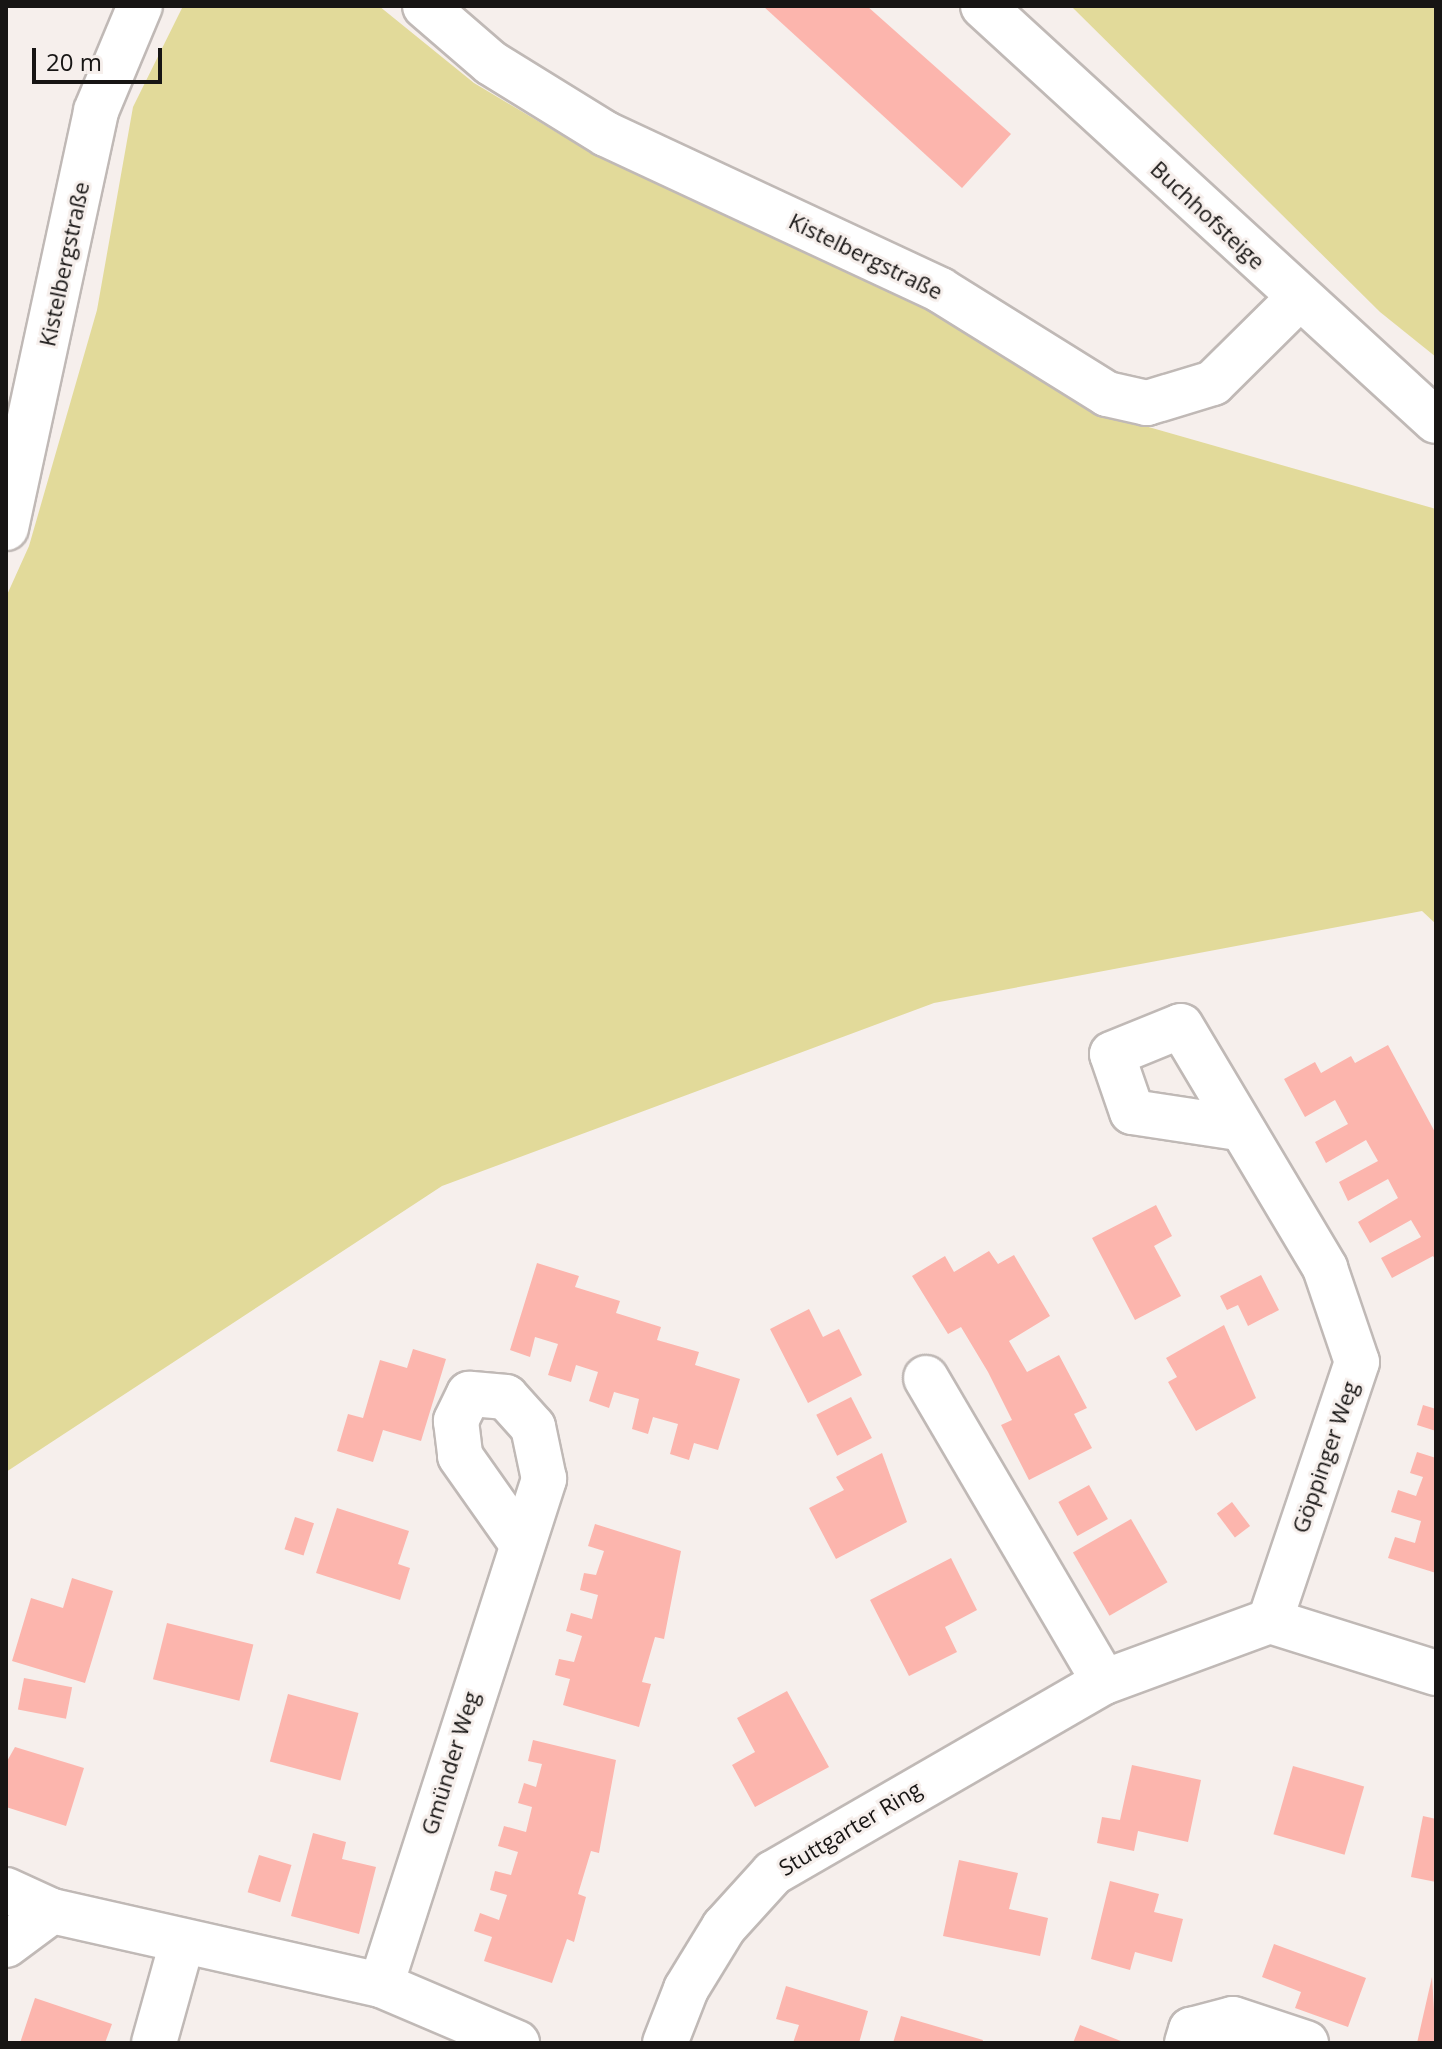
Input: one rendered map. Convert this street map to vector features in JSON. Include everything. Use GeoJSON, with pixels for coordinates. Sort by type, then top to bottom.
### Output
{"type":"FeatureCollection","features":[{"type":"Feature","properties":{"kind":"street","name":"Kistelbergstraße"},"geometry":{"type":"LineString","coordinates":[[6,528],[96,111],[140,6]]}},
{"type":"Feature","properties":{"kind":"street","name":"Kistelbergstraße"},"geometry":{"type":"LineString","coordinates":[[425,6],[491,63],[606,134],[940,290],[1107,394],[1147,403],[1213,383],[1299,298]]}},
{"type":"Feature","properties":{"kind":"street","name":"Buchhofsteige"},"geometry":{"type":"LineString","coordinates":[[983,6],[1436,421]]}},
{"type":"Feature","properties":{"kind":"street","name":"Göppinger Weg"},"geometry":{"type":"LineString","coordinates":[[1238,1128],[1325,1268],[1357,1362],[1270,1621]]}},
{"type":"Feature","properties":{"kind":"street"},"geometry":{"type":"LineString","coordinates":[[926,1378],[1104,1682]]}},
{"type":"Feature","properties":{"kind":"street","name":"Gmünder Weg"},"geometry":{"type":"LineString","coordinates":[[381,1985],[520,1541]]}},
{"type":"Feature","properties":{"kind":"street"},"geometry":{"type":"LineString","coordinates":[[1270,1621],[1436,1673]]}},
{"type":"Feature","properties":{"kind":"street","name":"Stuttgarter Ring"},"geometry":{"type":"LineString","coordinates":[[665,2043],[686,1989],[724,1927],[773,1873],[1104,1682],[1270,1621]]}},
{"type":"Feature","properties":{"kind":"street"},"geometry":{"type":"LineString","coordinates":[[6,1890],[52,1911],[182,1943],[381,1985],[517,2043]]}},
{"type":"Feature","properties":{"kind":"street"},"geometry":{"type":"LineString","coordinates":[[6,1945],[52,1911]]}},
{"type":"Feature","properties":{"kind":"street"},"geometry":{"type":"LineString","coordinates":[[154,2043],[182,1943]]}},
{"type":"Feature","properties":{"kind":"street"},"geometry":{"type":"LineString","coordinates":[[1187,2043],[1191,2030],[1233,2019],[1306,2043]]}},
{"type":"Feature","properties":{"kind":"shaded area"},"geometry":{"type":"Polygon","coordinates":[[[183,6],[379,6],[474,83],[590,152],[940,310],[1103,414],[1436,509],[1436,924],[1422,911],[934,1003],[442,1186],[6,1472],[6,597],[29,546],[97,310],[133,107],[183,6]]]}},
{"type":"Feature","properties":{"kind":"shaded area"},"geometry":{"type":"Polygon","coordinates":[[[1071,6],[1436,6],[1436,357],[1380,312],[1071,6]]]}},
{"type":"Feature","properties":{"kind":"building"},"geometry":{"type":"Polygon","coordinates":[[[763,6],[867,6],[1011,134],[962,188],[763,6]]]}},
{"type":"Feature","properties":{"kind":"building"},"geometry":{"type":"Polygon","coordinates":[[[1388,1045],[1436,1134],[1436,1261],[1433,1256],[1392,1278],[1381,1258],[1421,1237],[1411,1220],[1370,1243],[1358,1222],[1398,1198],[1388,1179],[1348,1201],[1339,1182],[1378,1161],[1366,1140],[1326,1163],[1315,1142],[1348,1124],[1335,1100],[1305,1117],[1284,1079],[1315,1062],[1321,1073],[1351,1056],[1355,1063],[1388,1045]]]}},
{"type":"Feature","properties":{"kind":"building"},"geometry":{"type":"Polygon","coordinates":[[[1156,1205],[1172,1236],[1154,1246],[1181,1296],[1135,1320],[1092,1238],[1156,1205]]]}},
{"type":"Feature","properties":{"kind":"building"},"geometry":{"type":"Polygon","coordinates":[[[989,1251],[998,1264],[1014,1255],[1050,1316],[1009,1341],[1027,1372],[1059,1355],[1087,1408],[1074,1414],[1092,1448],[1029,1480],[1001,1425],[1012,1420],[988,1372],[961,1327],[948,1334],[912,1276],[945,1256],[954,1272],[989,1251]]]}},
{"type":"Feature","properties":{"kind":"building"},"geometry":{"type":"Polygon","coordinates":[[[537,1263],[579,1276],[575,1287],[620,1301],[616,1313],[661,1327],[657,1340],[699,1352],[695,1365],[740,1379],[718,1450],[694,1443],[689,1460],[670,1454],[678,1424],[653,1417],[648,1434],[632,1429],[639,1399],[614,1392],[609,1408],[589,1401],[598,1372],[576,1365],[571,1382],[548,1375],[558,1344],[535,1337],[530,1357],[510,1350],[537,1263]]]}},
{"type":"Feature","properties":{"kind":"building"},"geometry":{"type":"Polygon","coordinates":[[[1261,1275],[1279,1310],[1248,1326],[1238,1305],[1227,1310],[1220,1296],[1261,1275]]]}},
{"type":"Feature","properties":{"kind":"building"},"geometry":{"type":"Polygon","coordinates":[[[809,1309],[823,1337],[839,1329],[862,1375],[808,1403],[770,1329],[809,1309]]]}},
{"type":"Feature","properties":{"kind":"building"},"geometry":{"type":"Polygon","coordinates":[[[1224,1325],[1256,1398],[1196,1431],[1168,1382],[1177,1377],[1166,1358],[1224,1325]]]}},
{"type":"Feature","properties":{"kind":"building"},"geometry":{"type":"Polygon","coordinates":[[[413,1349],[446,1359],[421,1441],[383,1430],[373,1462],[337,1451],[348,1414],[363,1418],[380,1360],[407,1368],[413,1349]]]}},
{"type":"Feature","properties":{"kind":"building"},"geometry":{"type":"Polygon","coordinates":[[[851,1397],[872,1438],[837,1456],[816,1415],[851,1397]]]}},
{"type":"Feature","properties":{"kind":"building"},"geometry":{"type":"Polygon","coordinates":[[[1423,1405],[1436,1409],[1436,1431],[1417,1425],[1423,1405]]]}},
{"type":"Feature","properties":{"kind":"building"},"geometry":{"type":"Polygon","coordinates":[[[1417,1452],[1436,1458],[1436,1573],[1388,1558],[1395,1537],[1415,1543],[1421,1521],[1391,1512],[1398,1490],[1416,1496],[1423,1477],[1410,1473],[1417,1452]]]}},
{"type":"Feature","properties":{"kind":"building"},"geometry":{"type":"Polygon","coordinates":[[[882,1453],[907,1522],[836,1559],[809,1508],[844,1490],[836,1477],[882,1453]]]}},
{"type":"Feature","properties":{"kind":"building"},"geometry":{"type":"Polygon","coordinates":[[[1089,1485],[1108,1519],[1077,1536],[1058,1502],[1089,1485]]]}},
{"type":"Feature","properties":{"kind":"building"},"geometry":{"type":"Polygon","coordinates":[[[1232,1502],[1250,1526],[1235,1537],[1217,1513],[1232,1502]]]}},
{"type":"Feature","properties":{"kind":"building"},"geometry":{"type":"Polygon","coordinates":[[[337,1508],[409,1531],[398,1564],[410,1568],[400,1600],[316,1573],[337,1508]]]}},
{"type":"Feature","properties":{"kind":"building"},"geometry":{"type":"Polygon","coordinates":[[[295,1517],[314,1523],[304,1556],[284,1549],[295,1517]]]}},
{"type":"Feature","properties":{"kind":"building"},"geometry":{"type":"Polygon","coordinates":[[[1131,1519],[1168,1582],[1109,1616],[1073,1553],[1131,1519]]]}},
{"type":"Feature","properties":{"kind":"building"},"geometry":{"type":"Polygon","coordinates":[[[595,1524],[681,1551],[664,1639],[655,1637],[642,1682],[651,1684],[639,1727],[563,1705],[570,1679],[555,1675],[559,1659],[574,1662],[582,1636],[566,1631],[571,1613],[592,1619],[598,1595],[580,1590],[584,1573],[596,1575],[604,1551],[588,1546],[595,1524]]]}},
{"type":"Feature","properties":{"kind":"building"},"geometry":{"type":"Polygon","coordinates":[[[951,1558],[977,1610],[945,1627],[957,1652],[909,1676],[870,1600],[951,1558]]]}},
{"type":"Feature","properties":{"kind":"building"},"geometry":{"type":"Polygon","coordinates":[[[72,1578],[113,1591],[85,1683],[12,1661],[31,1598],[63,1608],[72,1578]]]}},
{"type":"Feature","properties":{"kind":"building"},"geometry":{"type":"Polygon","coordinates":[[[167,1623],[253,1645],[239,1701],[153,1679],[167,1623]]]}},
{"type":"Feature","properties":{"kind":"building"},"geometry":{"type":"Polygon","coordinates":[[[24,1678],[72,1687],[66,1719],[18,1709],[24,1678]]]}},
{"type":"Feature","properties":{"kind":"building"},"geometry":{"type":"Polygon","coordinates":[[[787,1691],[829,1767],[755,1807],[732,1765],[755,1752],[737,1718],[787,1691]]]}},
{"type":"Feature","properties":{"kind":"building"},"geometry":{"type":"Polygon","coordinates":[[[288,1694],[359,1713],[340,1781],[270,1762],[288,1694]]]}},
{"type":"Feature","properties":{"kind":"building"},"geometry":{"type":"Polygon","coordinates":[[[533,1740],[616,1760],[599,1853],[591,1851],[578,1894],[586,1897],[574,1942],[567,1939],[552,1983],[484,1961],[492,1937],[474,1931],[480,1913],[499,1920],[507,1895],[490,1890],[495,1871],[511,1875],[518,1852],[498,1846],[504,1826],[526,1832],[532,1807],[518,1803],[524,1783],[536,1787],[542,1764],[528,1761],[533,1740]]]}},
{"type":"Feature","properties":{"kind":"building"},"geometry":{"type":"Polygon","coordinates":[[[15,1747],[84,1768],[66,1826],[6,1807],[6,1763],[15,1747]]]}},
{"type":"Feature","properties":{"kind":"building"},"geometry":{"type":"Polygon","coordinates":[[[1132,1765],[1201,1780],[1188,1842],[1138,1831],[1134,1851],[1097,1843],[1102,1817],[1120,1820],[1132,1765]]]}},
{"type":"Feature","properties":{"kind":"building"},"geometry":{"type":"Polygon","coordinates":[[[1293,1766],[1364,1786],[1345,1855],[1273,1834],[1293,1766]]]}},
{"type":"Feature","properties":{"kind":"building"},"geometry":{"type":"Polygon","coordinates":[[[1423,1816],[1436,1819],[1436,1882],[1411,1877],[1423,1816]]]}},
{"type":"Feature","properties":{"kind":"building"},"geometry":{"type":"Polygon","coordinates":[[[313,1833],[346,1842],[342,1859],[376,1867],[359,1934],[291,1916],[313,1833]]]}},
{"type":"Feature","properties":{"kind":"building"},"geometry":{"type":"Polygon","coordinates":[[[259,1855],[292,1865],[280,1902],[248,1892],[259,1855]]]}},
{"type":"Feature","properties":{"kind":"building"},"geometry":{"type":"Polygon","coordinates":[[[959,1860],[1018,1873],[1009,1909],[1048,1918],[1040,1956],[943,1936],[959,1860]]]}},
{"type":"Feature","properties":{"kind":"building"},"geometry":{"type":"Polygon","coordinates":[[[1110,1881],[1159,1894],[1154,1912],[1183,1919],[1172,1962],[1135,1952],[1130,1970],[1091,1959],[1110,1881]]]}},
{"type":"Feature","properties":{"kind":"building"},"geometry":{"type":"Polygon","coordinates":[[[1274,1944],[1366,1978],[1348,2027],[1295,2008],[1301,1992],[1262,1977],[1274,1944]]]}},
{"type":"Feature","properties":{"kind":"building"},"geometry":{"type":"Polygon","coordinates":[[[1432,1977],[1436,2043],[1417,2043],[1432,1977]]]}},
{"type":"Feature","properties":{"kind":"building"},"geometry":{"type":"Polygon","coordinates":[[[786,1986],[868,2011],[859,2043],[793,2043],[799,2025],[776,2019],[786,1986]]]}},
{"type":"Feature","properties":{"kind":"building"},"geometry":{"type":"Polygon","coordinates":[[[35,1998],[112,2024],[105,2043],[20,2043],[35,1998]]]}},
{"type":"Feature","properties":{"kind":"building"},"geometry":{"type":"Polygon","coordinates":[[[901,2016],[983,2040],[982,2043],[893,2043],[901,2016]]]}},
{"type":"Feature","properties":{"kind":"building"},"geometry":{"type":"Polygon","coordinates":[[[1080,2025],[1126,2043],[1073,2043],[1080,2025]]]}}]}
